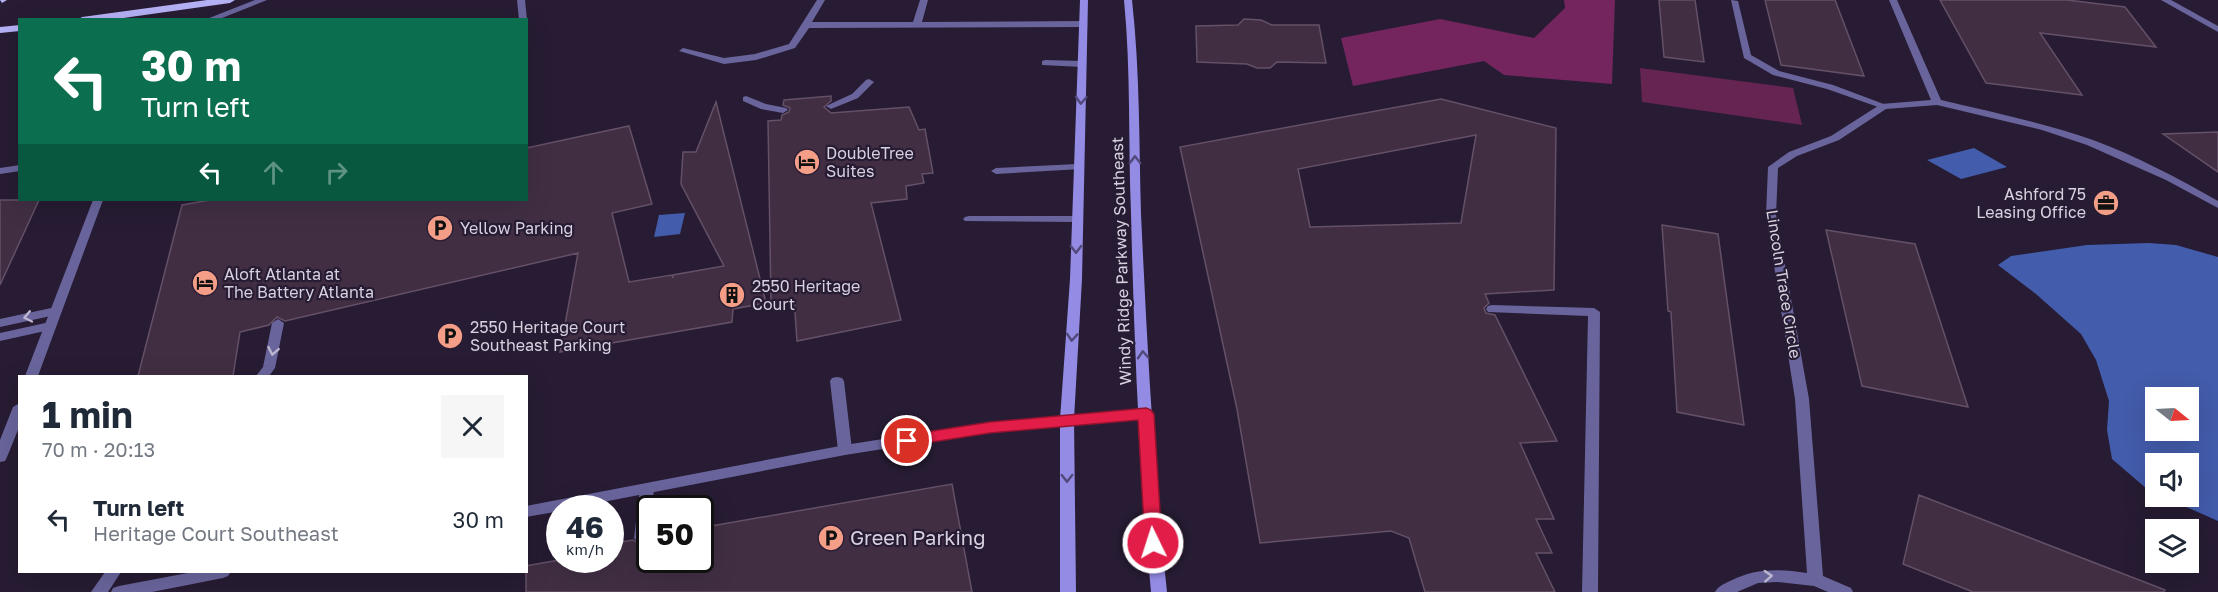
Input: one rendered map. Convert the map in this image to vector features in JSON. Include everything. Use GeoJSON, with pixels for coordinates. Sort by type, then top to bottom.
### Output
{"type":"FeatureCollection","features":[{"type":"Feature","properties":{"kind":"main road"},"geometry":{"type":"LineString","coordinates":[[95,18],[230,0]]}},
{"type":"Feature","properties":{"kind":"main road"},"geometry":{"type":"LineString","coordinates":[[1068,592],[1067,419],[1076,279],[1077,167],[1084,0]]}},
{"type":"Feature","properties":{"kind":"main road","name":"Windy Ridge Parkway Southeast"},"geometry":{"type":"LineString","coordinates":[[1128,0],[1133,64],[1136,213],[1146,414],[1153,543],[1159,592]]}},
{"type":"Feature","properties":{"kind":"main road"},"geometry":{"type":"LineString","coordinates":[[0,30],[18,28]]}},
{"type":"Feature","properties":{"kind":"street"},"geometry":{"type":"LineString","coordinates":[[214,18],[263,0]]}},
{"type":"Feature","properties":{"kind":"street"},"geometry":{"type":"LineString","coordinates":[[521,0],[523,18]]}},
{"type":"Feature","properties":{"kind":"street"},"geometry":{"type":"LineString","coordinates":[[683,51],[724,62],[756,57],[792,46],[821,0]]}},
{"type":"Feature","properties":{"kind":"street"},"geometry":{"type":"LineString","coordinates":[[916,23],[924,0]]}},
{"type":"Feature","properties":{"kind":"street"},"geometry":{"type":"LineString","coordinates":[[1893,0],[1937,102]]}},
{"type":"Feature","properties":{"kind":"street"},"geometry":{"type":"LineString","coordinates":[[2165,0],[2218,29]]}},
{"type":"Feature","properties":{"kind":"street"},"geometry":{"type":"LineString","coordinates":[[1734,1],[1747,56],[1776,73],[1830,87],[1884,106]]}},
{"type":"Feature","properties":{"kind":"street"},"geometry":{"type":"LineString","coordinates":[[101,17],[105,18]]}},
{"type":"Feature","properties":{"kind":"street"},"geometry":{"type":"LineString","coordinates":[[806,25],[1084,24]]}},
{"type":"Feature","properties":{"kind":"street"},"geometry":{"type":"LineString","coordinates":[[1045,63],[1082,64]]}},
{"type":"Feature","properties":{"kind":"street"},"geometry":{"type":"LineString","coordinates":[[831,106],[855,96],[868,82]]}},
{"type":"Feature","properties":{"kind":"street"},"geometry":{"type":"LineString","coordinates":[[746,99],[764,107],[783,110]]}},
{"type":"Feature","properties":{"kind":"street","name":"Lincoln Trace Circle"},"geometry":{"type":"LineString","coordinates":[[1815,580],[1803,399],[1771,215],[1773,167],[1793,154],[1835,138],[1884,106],[1937,102],[2012,119],[2091,143],[2170,178],[2218,205]]}},
{"type":"Feature","properties":{"kind":"street"},"geometry":{"type":"LineString","coordinates":[[996,171],[1077,167]]}},
{"type":"Feature","properties":{"kind":"street"},"geometry":{"type":"LineString","coordinates":[[0,171],[18,168]]}},
{"type":"Feature","properties":{"kind":"street"},"geometry":{"type":"LineString","coordinates":[[31,375],[100,201]]}},
{"type":"Feature","properties":{"kind":"street"},"geometry":{"type":"LineString","coordinates":[[969,219],[1076,219]]}},
{"type":"Feature","properties":{"kind":"street"},"geometry":{"type":"LineString","coordinates":[[1492,309],[1594,312],[1590,592]]}},
{"type":"Feature","properties":{"kind":"street"},"geometry":{"type":"LineString","coordinates":[[0,323],[56,311]]}},
{"type":"Feature","properties":{"kind":"street"},"geometry":{"type":"LineString","coordinates":[[263,375],[269,368],[278,323]]}},
{"type":"Feature","properties":{"kind":"street"},"geometry":{"type":"LineString","coordinates":[[0,337],[50,326]]}},
{"type":"Feature","properties":{"kind":"street"},"geometry":{"type":"LineString","coordinates":[[837,381],[845,450]]}},
{"type":"Feature","properties":{"kind":"street"},"geometry":{"type":"LineString","coordinates":[[0,458],[18,411]]}},
{"type":"Feature","properties":{"kind":"street"},"geometry":{"type":"LineString","coordinates":[[528,512],[845,450],[990,427],[1146,414]]}},
{"type":"Feature","properties":{"kind":"street"},"geometry":{"type":"LineString","coordinates":[[646,495],[647,489]]}},
{"type":"Feature","properties":{"kind":"street"},"geometry":{"type":"LineString","coordinates":[[99,592],[112,573]]}},
{"type":"Feature","properties":{"kind":"street"},"geometry":{"type":"LineString","coordinates":[[119,592],[219,573]]}},
{"type":"Feature","properties":{"kind":"street"},"geometry":{"type":"LineString","coordinates":[[1723,592],[1743,580],[1767,574],[1815,580],[1845,592]]}},
{"type":"Feature","properties":{"kind":"shaded area"},"geometry":{"type":"Polygon","coordinates":[[[1564,0],[1615,0],[1612,84],[1504,75],[1484,61],[1353,86],[1341,38],[1440,19],[1534,38],[1565,8],[1564,0]]]}},
{"type":"Feature","properties":{"kind":"shaded area"},"geometry":{"type":"Polygon","coordinates":[[[1640,68],[1793,88],[1802,125],[1642,102],[1640,68]]]}},
{"type":"Feature","properties":{"kind":"water"},"geometry":{"type":"Polygon","coordinates":[[[1974,148],[2007,167],[1961,179],[1927,160],[1974,148]]]}},
{"type":"Feature","properties":{"kind":"water"},"geometry":{"type":"Polygon","coordinates":[[[685,213],[680,234],[654,237],[659,215],[685,213]]]}},
{"type":"Feature","properties":{"kind":"water"},"geometry":{"type":"Polygon","coordinates":[[[2149,243],[2176,245],[2218,257],[2218,521],[2186,507],[2199,507],[2199,453],[2145,453],[2145,487],[2112,459],[2107,430],[2109,401],[2096,360],[2081,334],[2036,294],[1998,265],[2011,256],[2087,245],[2149,243]]]}},
{"type":"Feature","properties":{"kind":"building"},"geometry":{"type":"Polygon","coordinates":[[[1659,0],[1695,0],[1704,62],[1664,57],[1659,0]]]}},
{"type":"Feature","properties":{"kind":"building"},"geometry":{"type":"Polygon","coordinates":[[[1765,0],[1835,0],[1864,76],[1781,65],[1765,0]]]}},
{"type":"Feature","properties":{"kind":"building"},"geometry":{"type":"Polygon","coordinates":[[[1940,0],[2067,0],[2125,7],[2156,47],[2040,33],[2082,95],[1986,83],[1940,0]]]}},
{"type":"Feature","properties":{"kind":"building"},"geometry":{"type":"Polygon","coordinates":[[[1244,19],[1261,20],[1272,25],[1319,25],[1326,63],[1277,62],[1270,68],[1257,68],[1247,64],[1197,62],[1196,26],[1238,25],[1244,19]]]}},
{"type":"Feature","properties":{"kind":"building"},"geometry":{"type":"Polygon","coordinates":[[[831,96],[831,101],[824,107],[831,113],[909,107],[919,130],[925,129],[933,173],[922,174],[924,183],[906,186],[907,199],[871,203],[901,320],[797,341],[794,299],[771,303],[768,121],[781,120],[782,115],[789,112],[790,108],[783,105],[784,100],[831,96]]]}},
{"type":"Feature","properties":{"kind":"building"},"geometry":{"type":"Polygon","coordinates":[[[1441,99],[1556,128],[1554,290],[1485,294],[1489,303],[1484,308],[1486,313],[1495,315],[1557,441],[1520,443],[1554,519],[1536,519],[1552,553],[1536,553],[1555,592],[1425,592],[1409,538],[1391,531],[1260,543],[1237,409],[1180,147],[1441,99]],[[1476,135],[1298,169],[1310,227],[1461,223],[1476,135]]]}},
{"type":"Feature","properties":{"kind":"building"},"geometry":{"type":"Polygon","coordinates":[[[716,102],[766,303],[733,309],[732,322],[560,352],[578,253],[285,321],[277,317],[269,325],[240,332],[233,375],[138,375],[182,205],[204,201],[528,201],[528,148],[629,126],[652,204],[612,213],[629,282],[672,275],[673,278],[673,275],[724,266],[681,184],[683,152],[696,152],[716,102]]]}},
{"type":"Feature","properties":{"kind":"building"},"geometry":{"type":"Polygon","coordinates":[[[2218,132],[2218,172],[2163,134],[2218,132]]]}},
{"type":"Feature","properties":{"kind":"building"},"geometry":{"type":"Polygon","coordinates":[[[0,200],[39,201],[0,285],[0,200]]]}},
{"type":"Feature","properties":{"kind":"building"},"geometry":{"type":"Polygon","coordinates":[[[1662,225],[1718,234],[1744,425],[1677,412],[1671,312],[1668,311],[1662,225]]]}},
{"type":"Feature","properties":{"kind":"building"},"geometry":{"type":"Polygon","coordinates":[[[1826,230],[1915,244],[1968,407],[1862,386],[1826,230]]]}},
{"type":"Feature","properties":{"kind":"building","name":"Green Parking"},"geometry":{"type":"Polygon","coordinates":[[[952,484],[972,592],[526,592],[528,566],[546,562],[546,573],[624,573],[624,542],[636,542],[636,573],[714,573],[714,526],[952,484]]]}},
{"type":"Feature","properties":{"kind":"building"},"geometry":{"type":"Polygon","coordinates":[[[1919,495],[2165,590],[2164,592],[1973,592],[1903,564],[1919,495]]]}},
{"type":"Feature","properties":{"kind":"place","name":"DoubleTree Suites"},"geometry":{"type":"Point","coordinates":[807,162]}},
{"type":"Feature","properties":{"kind":"place","name":"Ashford 75 Leasing Office"},"geometry":{"type":"Point","coordinates":[2106,203]}},
{"type":"Feature","properties":{"kind":"place","name":"Yellow Parking"},"geometry":{"type":"Point","coordinates":[440,228]}},
{"type":"Feature","properties":{"kind":"place","name":"Aloft Atlanta at The Battery Atlanta"},"geometry":{"type":"Point","coordinates":[205,283]}},
{"type":"Feature","properties":{"kind":"place","name":"2550 Heritage Court"},"geometry":{"type":"Point","coordinates":[732,295]}},
{"type":"Feature","properties":{"kind":"place","name":"2550 Heritage Court Southeast Parking"},"geometry":{"type":"Point","coordinates":[450,336]}},
{"type":"Feature","properties":{"kind":"place","name":"Green Parking"},"geometry":{"type":"Point","coordinates":[831,538]}},
{"type":"Feature","properties":{"kind":"route"},"geometry":{"type":"LineString","coordinates":[[907,441],[990,427],[1146,414],[1153,543]]}}]}
